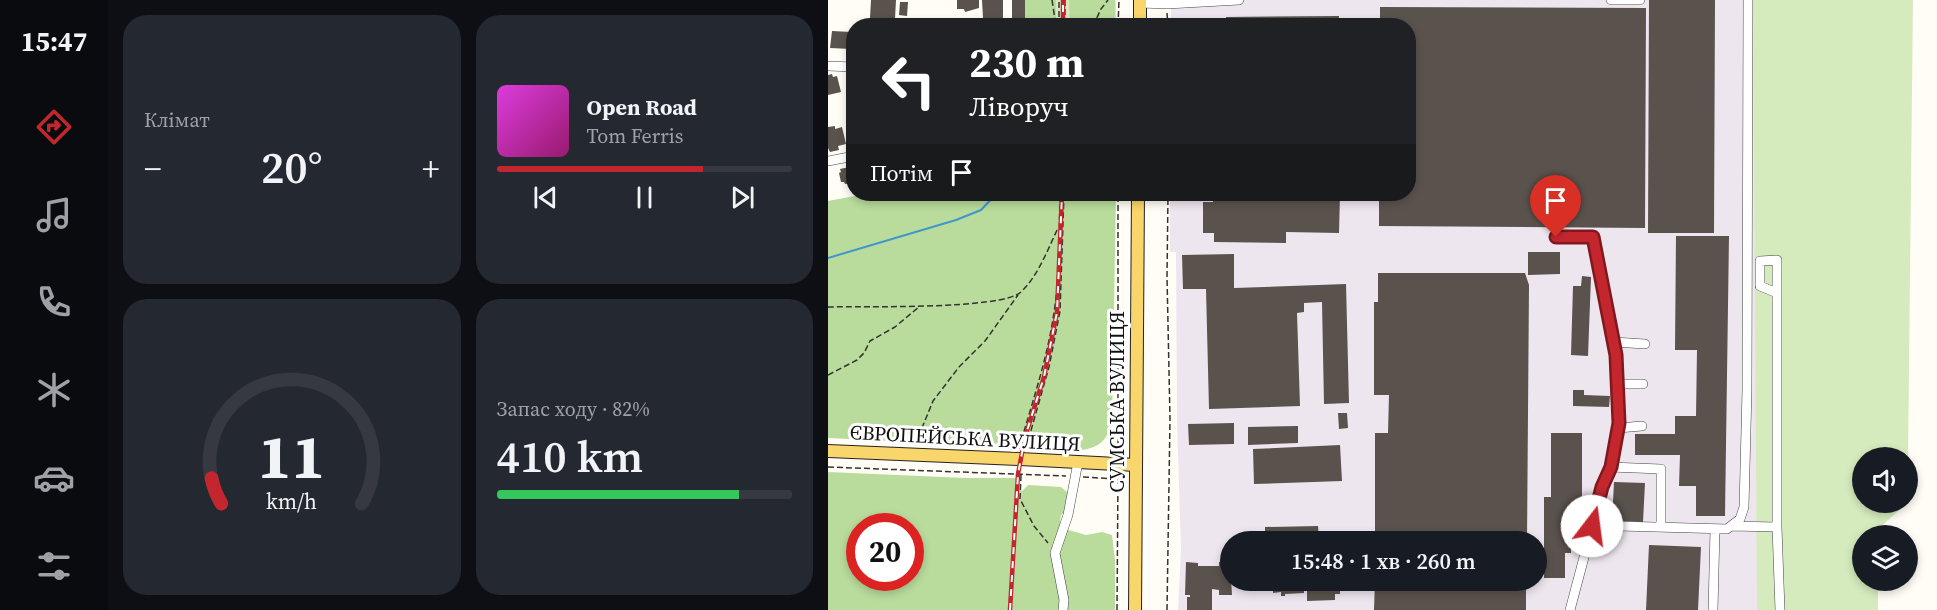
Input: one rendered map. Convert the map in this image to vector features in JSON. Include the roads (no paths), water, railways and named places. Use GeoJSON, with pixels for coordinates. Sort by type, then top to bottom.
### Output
{"type":"FeatureCollection","features":[{"type":"Feature","properties":{"kind":"main road"},"geometry":{"type":"LineString","coordinates":[[1140,2],[1140,18]]}},
{"type":"Feature","properties":{"kind":"main road","name":"СУМСЬКА ВУЛИЦЯ"},"geometry":{"type":"LineString","coordinates":[[1135,610],[1138,201]]}},
{"type":"Feature","properties":{"kind":"main road","name":"ЄВРОПЕЙСЬКА ВУЛИЦЯ"},"geometry":{"type":"LineString","coordinates":[[828,451],[1136,465]]}},
{"type":"Feature","properties":{"kind":"street"},"geometry":{"type":"LineString","coordinates":[[1140,2],[1167,4],[1239,0]]}},
{"type":"Feature","properties":{"kind":"street"},"geometry":{"type":"LineString","coordinates":[[1611,0],[1640,0]]}},
{"type":"Feature","properties":{"kind":"street"},"geometry":{"type":"LineString","coordinates":[[1602,487],[1601,505],[1606,519],[1619,526],[1727,529],[1740,519],[1744,507],[1747,378],[1748,0]]}},
{"type":"Feature","properties":{"kind":"street"},"geometry":{"type":"LineString","coordinates":[[828,66],[846,67]]}},
{"type":"Feature","properties":{"kind":"street"},"geometry":{"type":"LineString","coordinates":[[828,161],[846,158]]}},
{"type":"Feature","properties":{"kind":"street"},"geometry":{"type":"LineString","coordinates":[[1556,237],[1593,237],[1614,342],[1617,384],[1618,428],[1611,467],[1602,487],[1570,610]]}},
{"type":"Feature","properties":{"kind":"street"},"geometry":{"type":"LineString","coordinates":[[1777,293],[1780,610]]}},
{"type":"Feature","properties":{"kind":"street"},"geometry":{"type":"LineString","coordinates":[[1614,342],[1645,344]]}},
{"type":"Feature","properties":{"kind":"street"},"geometry":{"type":"LineString","coordinates":[[1617,384],[1643,384]]}},
{"type":"Feature","properties":{"kind":"street"},"geometry":{"type":"LineString","coordinates":[[1618,428],[1642,426]]}},
{"type":"Feature","properties":{"kind":"street"},"geometry":{"type":"LineString","coordinates":[[1063,610],[1064,600],[1055,553],[1068,515],[1078,462]]}},
{"type":"Feature","properties":{"kind":"street"},"geometry":{"type":"LineString","coordinates":[[1611,467],[1662,469],[1660,527]]}},
{"type":"Feature","properties":{"kind":"street"},"geometry":{"type":"LineString","coordinates":[[1731,526],[1778,527]]}},
{"type":"Feature","properties":{"kind":"street"},"geometry":{"type":"LineString","coordinates":[[1713,610],[1715,529]]}},
{"type":"Feature","properties":{"kind":"waterway"},"geometry":{"type":"LineString","coordinates":[[828,258],[956,220],[981,210],[989,201]]}},
{"type":"Feature","properties":{"kind":"railway"},"geometry":{"type":"LineString","coordinates":[[1063,0],[1063,18]]}},
{"type":"Feature","properties":{"kind":"railway"},"geometry":{"type":"LineString","coordinates":[[1010,610],[1018,474],[1025,437],[1044,377],[1057,312],[1062,201]]}}]}
